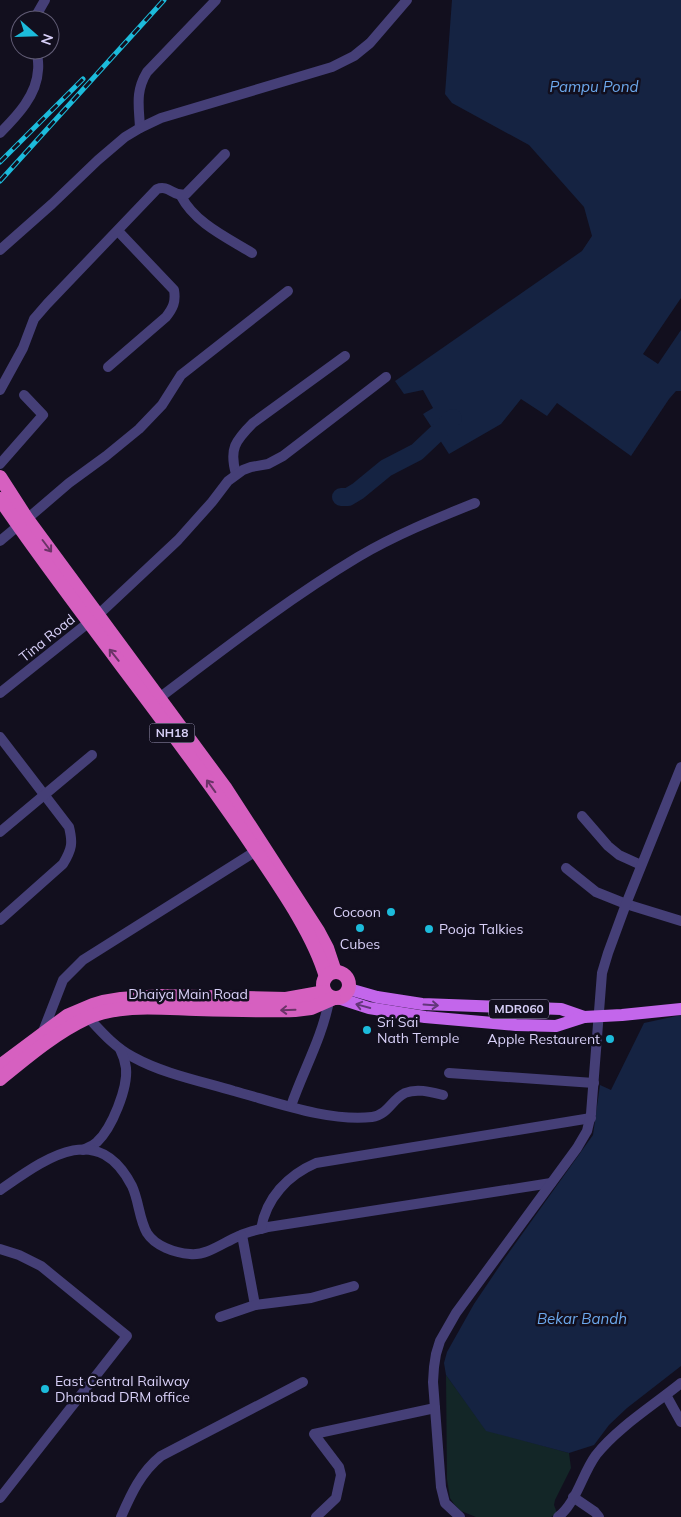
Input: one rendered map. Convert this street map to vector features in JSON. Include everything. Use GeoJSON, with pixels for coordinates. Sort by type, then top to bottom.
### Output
{"type":"FeatureCollection","features":[{"type":"Feature","properties":{"kind":"highway","name":"NH18"},"geometry":{"type":"LineString","coordinates":[[0,477],[22,522]]}},
{"type":"Feature","properties":{"kind":"highway","name":"NH18"},"geometry":{"type":"LineString","coordinates":[[0,499],[22,522],[93,619],[126,670],[229,812],[256,851],[330,974]]}},
{"type":"Feature","properties":{"kind":"highway","name":"NH18"},"geometry":{"type":"LineString","coordinates":[[93,619],[160,698],[226,789],[267,850],[327,948],[330,974],[323,984],[335,995],[349,981],[346,975],[330,974]]}},
{"type":"Feature","properties":{"kind":"highway","name":"Dhaiya Main Road"},"geometry":{"type":"LineString","coordinates":[[0,1079],[93,1004],[121,999],[161,996],[286,999],[335,995]]}},
{"type":"Feature","properties":{"kind":"highway","name":"Dhaiya Main Road"},"geometry":{"type":"LineString","coordinates":[[0,1066],[67,1016],[84,1013]]}},
{"type":"Feature","properties":{"kind":"main road","name":"Dhaiya Main Road"},"geometry":{"type":"LineString","coordinates":[[335,995],[377,997],[422,1004],[561,1009],[584,1016],[681,1009]]}},
{"type":"Feature","properties":{"kind":"street"},"geometry":{"type":"LineString","coordinates":[[140,128],[138,93],[144,77],[216,0]]}},
{"type":"Feature","properties":{"kind":"street"},"geometry":{"type":"LineString","coordinates":[[0,250],[125,137],[162,118],[332,67],[354,56],[370,42],[407,0]]}},
{"type":"Feature","properties":{"kind":"street"},"geometry":{"type":"LineString","coordinates":[[0,133],[23,107],[34,90],[38,71],[37,60]]}},
{"type":"Feature","properties":{"kind":"street"},"geometry":{"type":"LineString","coordinates":[[181,196],[191,190],[225,154]]}},
{"type":"Feature","properties":{"kind":"street"},"geometry":{"type":"LineString","coordinates":[[0,390],[16,365],[34,319],[157,189],[162,187],[181,196],[186,206],[195,216],[252,253]]}},
{"type":"Feature","properties":{"kind":"street"},"geometry":{"type":"LineString","coordinates":[[108,367],[166,317],[173,308],[176,299],[174,290],[118,231]]}},
{"type":"Feature","properties":{"kind":"street"},"geometry":{"type":"LineString","coordinates":[[0,541],[69,483],[120,446],[139,429],[162,405],[180,375],[288,291]]}},
{"type":"Feature","properties":{"kind":"street"},"geometry":{"type":"LineString","coordinates":[[345,356],[253,423],[241,434],[235,445],[232,459],[236,474],[252,467],[268,464],[278,458],[386,377]]}},
{"type":"Feature","properties":{"kind":"street"},"geometry":{"type":"LineString","coordinates":[[0,464],[43,415],[24,395]]}},
{"type":"Feature","properties":{"kind":"street","name":"Tina Road"},"geometry":{"type":"LineString","coordinates":[[0,693],[93,619],[178,540],[236,474]]}},
{"type":"Feature","properties":{"kind":"street"},"geometry":{"type":"LineString","coordinates":[[160,698],[257,624],[359,556],[415,527],[475,502]]}},
{"type":"Feature","properties":{"kind":"street"},"geometry":{"type":"LineString","coordinates":[[0,737],[69,827],[72,839],[70,852],[63,864],[0,920]]}},
{"type":"Feature","properties":{"kind":"street"},"geometry":{"type":"LineString","coordinates":[[0,832],[92,755]]}},
{"type":"Feature","properties":{"kind":"street"},"geometry":{"type":"LineString","coordinates":[[460,1517],[446,1503],[443,1496],[435,1408],[434,1367],[436,1354],[440,1341],[456,1313],[584,1137],[591,1118],[602,973],[626,904],[681,767]]}},
{"type":"Feature","properties":{"kind":"street"},"geometry":{"type":"LineString","coordinates":[[582,816],[608,846],[619,855],[641,865]]}},
{"type":"Feature","properties":{"kind":"street"},"geometry":{"type":"LineString","coordinates":[[42,1034],[63,980],[84,960],[256,851]]}},
{"type":"Feature","properties":{"kind":"street"},"geometry":{"type":"LineString","coordinates":[[566,868],[596,892],[626,904],[681,921]]}},
{"type":"Feature","properties":{"kind":"street"},"geometry":{"type":"LineString","coordinates":[[291,1106],[335,995]]}},
{"type":"Feature","properties":{"kind":"street"},"geometry":{"type":"LineString","coordinates":[[84,1013],[120,1049],[162,1070],[326,1115],[372,1117],[381,1115],[404,1093],[425,1091],[443,1094]]}},
{"type":"Feature","properties":{"kind":"street"},"geometry":{"type":"LineString","coordinates":[[82,1150],[91,1146],[102,1136],[117,1107],[126,1069],[120,1049]]}},
{"type":"Feature","properties":{"kind":"street"},"geometry":{"type":"LineString","coordinates":[[449,1073],[594,1083]]}},
{"type":"Feature","properties":{"kind":"street"},"geometry":{"type":"LineString","coordinates":[[261,1229],[265,1211],[278,1192],[297,1174],[316,1163],[591,1118]]}},
{"type":"Feature","properties":{"kind":"street"},"geometry":{"type":"LineString","coordinates":[[0,1190],[42,1161],[65,1152],[82,1150],[105,1154],[119,1165],[136,1194],[147,1233],[153,1240],[164,1247],[183,1253],[198,1254],[261,1229],[551,1183]]}},
{"type":"Feature","properties":{"kind":"street"},"geometry":{"type":"LineString","coordinates":[[242,1235],[255,1305]]}},
{"type":"Feature","properties":{"kind":"street"},"geometry":{"type":"LineString","coordinates":[[0,1249],[41,1266],[127,1336],[0,1498]]}},
{"type":"Feature","properties":{"kind":"street"},"geometry":{"type":"LineString","coordinates":[[220,1316],[255,1305],[311,1298],[354,1286]]}},
{"type":"Feature","properties":{"kind":"street"},"geometry":{"type":"LineString","coordinates":[[120,1517],[140,1479],[161,1456],[303,1382]]}},
{"type":"Feature","properties":{"kind":"street"},"geometry":{"type":"LineString","coordinates":[[558,1517],[567,1508],[591,1462],[609,1440],[681,1383]]}},
{"type":"Feature","properties":{"kind":"street"},"geometry":{"type":"LineString","coordinates":[[666,1395],[681,1422]]}},
{"type":"Feature","properties":{"kind":"street"},"geometry":{"type":"LineString","coordinates":[[316,1517],[336,1498],[341,1475],[339,1467],[314,1434],[435,1408]]}},
{"type":"Feature","properties":{"kind":"street"},"geometry":{"type":"LineString","coordinates":[[573,1497],[595,1512],[599,1517]]}},
{"type":"Feature","properties":{"kind":"green space"},"geometry":{"type":"Polygon","coordinates":[[[446,1375],[486,1430],[569,1453],[571,1468],[555,1500],[554,1505],[557,1513],[551,1517],[476,1517],[461,1511],[454,1504],[450,1498],[447,1479],[446,1375]]]}},
{"type":"Feature","properties":{"kind":"water","name":"Pampu Pond"},"geometry":{"type":"Polygon","coordinates":[[[452,0],[681,0],[681,298],[643,354],[658,364],[681,330],[681,391],[676,391],[669,399],[631,456],[557,403],[547,416],[521,399],[501,424],[449,454],[423,414],[433,408],[423,390],[404,394],[395,381],[582,251],[592,236],[584,207],[529,145],[452,103],[445,94],[452,0]]]}},
{"type":"Feature","properties":{"kind":"water","name":"Bekar Bandh"},"geometry":{"type":"Polygon","coordinates":[[[681,1015],[681,1366],[627,1408],[609,1425],[594,1445],[569,1453],[486,1431],[446,1375],[444,1363],[447,1352],[474,1304],[593,1135],[600,1085],[611,1090],[644,1023],[681,1015]]]}},
{"type":"Feature","properties":{"kind":"waterway"},"geometry":{"type":"LineString","coordinates":[[341,497],[348,497],[386,468],[417,452],[453,418]]}},
{"type":"Feature","properties":{"kind":"railway"},"geometry":{"type":"LineString","coordinates":[[0,181],[164,0]]}},
{"type":"Feature","properties":{"kind":"railway"},"geometry":{"type":"LineString","coordinates":[[0,162],[83,79]]}},
{"type":"Feature","properties":{"kind":"place","name":"Cocoon"},"geometry":{"type":"Point","coordinates":[391,912]}},
{"type":"Feature","properties":{"kind":"place","name":"Cubes"},"geometry":{"type":"Point","coordinates":[360,928]}},
{"type":"Feature","properties":{"kind":"place","name":"Pooja Talkies"},"geometry":{"type":"Point","coordinates":[429,929]}},
{"type":"Feature","properties":{"kind":"place","name":"Sri Sai Nath Temple"},"geometry":{"type":"Point","coordinates":[367,1030]}},
{"type":"Feature","properties":{"kind":"place","name":"Apple Restaurent"},"geometry":{"type":"Point","coordinates":[610,1039]}},
{"type":"Feature","properties":{"kind":"place","name":"East Central Railway Dhanbad DRM office"},"geometry":{"type":"Point","coordinates":[45,1389]}}]}
